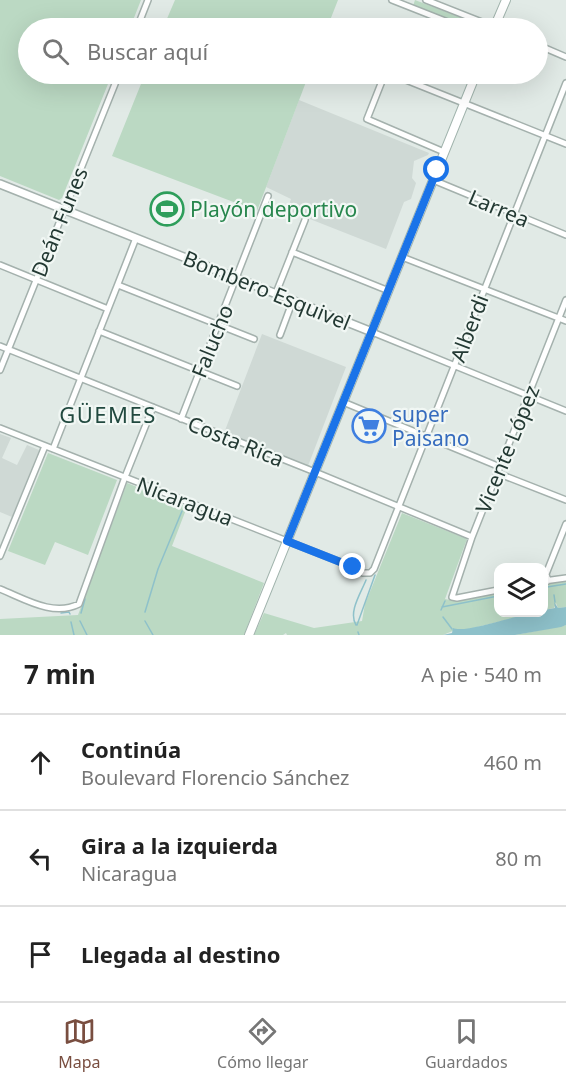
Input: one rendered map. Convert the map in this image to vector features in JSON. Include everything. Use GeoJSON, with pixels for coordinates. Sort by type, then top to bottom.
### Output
{"type":"FeatureCollection","features":[{"type":"Feature","properties":{"kind":"main road"},"geometry":{"type":"LineString","coordinates":[[499,18],[506,0]]}},
{"type":"Feature","properties":{"kind":"main road"},"geometry":{"type":"LineString","coordinates":[[249,635],[472,84]]}},
{"type":"Feature","properties":{"kind":"street"},"geometry":{"type":"LineString","coordinates":[[141,18],[148,0]]}},
{"type":"Feature","properties":{"kind":"street"},"geometry":{"type":"LineString","coordinates":[[392,0],[436,18]]}},
{"type":"Feature","properties":{"kind":"street"},"geometry":{"type":"LineString","coordinates":[[410,8],[413,0]]}},
{"type":"Feature","properties":{"kind":"street"},"geometry":{"type":"LineString","coordinates":[[426,0],[470,18]]}},
{"type":"Feature","properties":{"kind":"street"},"geometry":{"type":"LineString","coordinates":[[548,50],[566,57]]}},
{"type":"Feature","properties":{"kind":"street","name":"Alberdi"},"geometry":{"type":"LineString","coordinates":[[370,573],[374,569],[566,83]]}},
{"type":"Feature","properties":{"kind":"street","name":"Deán Funes"},"geometry":{"type":"LineString","coordinates":[[0,370],[115,84]]}},
{"type":"Feature","properties":{"kind":"street"},"geometry":{"type":"LineString","coordinates":[[383,84],[367,119],[444,152]]}},
{"type":"Feature","properties":{"kind":"street"},"geometry":{"type":"LineString","coordinates":[[413,84],[566,144]]}},
{"type":"Feature","properties":{"kind":"street","name":"Larrea"},"geometry":{"type":"LineString","coordinates":[[433,180],[566,235]]}},
{"type":"Feature","properties":{"kind":"street","name":"Bombero Esquivel"},"geometry":{"type":"LineString","coordinates":[[0,184],[566,411]]}},
{"type":"Feature","properties":{"kind":"street","name":"Falucho"},"geometry":{"type":"LineString","coordinates":[[181,419],[268,196]]}},
{"type":"Feature","properties":{"kind":"street"},"geometry":{"type":"LineString","coordinates":[[276,293],[305,220]]}},
{"type":"Feature","properties":{"kind":"street"},"geometry":{"type":"LineString","coordinates":[[53,449],[136,238]]}},
{"type":"Feature","properties":{"kind":"street"},"geometry":{"type":"LineString","coordinates":[[292,252],[389,291]]}},
{"type":"Feature","properties":{"kind":"street"},"geometry":{"type":"LineString","coordinates":[[402,257],[566,321]]}},
{"type":"Feature","properties":{"kind":"street"},"geometry":{"type":"LineString","coordinates":[[0,265],[108,309]]}},
{"type":"Feature","properties":{"kind":"street"},"geometry":{"type":"LineString","coordinates":[[118,285],[254,339]]}},
{"type":"Feature","properties":{"kind":"street"},"geometry":{"type":"LineString","coordinates":[[280,335],[293,300]]}},
{"type":"Feature","properties":{"kind":"street","name":"Vicente López"},"geometry":{"type":"LineString","coordinates":[[494,591],[454,598],[452,594],[472,537],[566,300]]}},
{"type":"Feature","properties":{"kind":"street"},"geometry":{"type":"LineString","coordinates":[[99,331],[237,386]]}},
{"type":"Feature","properties":{"kind":"street","name":"Costa Rica"},"geometry":{"type":"LineString","coordinates":[[0,346],[472,537]]}},
{"type":"Feature","properties":{"kind":"street"},"geometry":{"type":"LineString","coordinates":[[343,402],[425,436],[566,500]]}},
{"type":"Feature","properties":{"kind":"street"},"geometry":{"type":"LineString","coordinates":[[0,589],[50,608],[69,609],[79,604],[153,407]]}},
{"type":"Feature","properties":{"kind":"street","name":"Nicaragua"},"geometry":{"type":"LineString","coordinates":[[0,428],[353,567],[363,573],[370,573]]}},
{"type":"Feature","properties":{"kind":"street"},"geometry":{"type":"LineString","coordinates":[[0,556],[45,446]]}},
{"type":"Feature","properties":{"kind":"street"},"geometry":{"type":"LineString","coordinates":[[548,569],[566,524]]}},
{"type":"Feature","properties":{"kind":"street"},"geometry":{"type":"LineString","coordinates":[[548,581],[566,578]]}},
{"type":"Feature","properties":{"kind":"shaded area"},"geometry":{"type":"Polygon","coordinates":[[[299,100],[429,153],[414,161],[412,178],[416,183],[411,199],[404,202],[386,249],[287,210],[291,199],[266,187],[299,100]]]}},
{"type":"Feature","properties":{"kind":"shaded area"},"geometry":{"type":"Polygon","coordinates":[[[262,334],[346,367],[308,466],[224,433],[262,334]]]}},
{"type":"Feature","properties":{"kind":"shaded area"},"geometry":{"type":"Polygon","coordinates":[[[0,434],[11,438],[2,458],[17,465],[27,445],[39,450],[12,517],[0,512],[0,434]]]}},
{"type":"Feature","properties":{"kind":"green space"},"geometry":{"type":"Polygon","coordinates":[[[0,0],[141,0],[134,18],[18,18],[18,84],[108,84],[62,198],[59,200],[0,176],[0,0]]]}},
{"type":"Feature","properties":{"kind":"green space"},"geometry":{"type":"Polygon","coordinates":[[[175,0],[338,0],[331,18],[167,18],[175,0]]]}},
{"type":"Feature","properties":{"kind":"green space"},"geometry":{"type":"Polygon","coordinates":[[[415,0],[462,18],[443,18],[413,6],[415,0]]]}},
{"type":"Feature","properties":{"kind":"green space"},"geometry":{"type":"Polygon","coordinates":[[[141,84],[305,84],[257,211],[112,156],[141,84]]]}},
{"type":"Feature","properties":{"kind":"green space","name":"Playón deportivo"},"geometry":{"type":"Polygon","coordinates":[[[159,194],[183,203],[175,225],[150,216],[159,194]]]}},
{"type":"Feature","properties":{"kind":"green space"},"geometry":{"type":"Polygon","coordinates":[[[48,453],[117,480],[88,555],[55,542],[45,565],[8,551],[48,453]]]}},
{"type":"Feature","properties":{"kind":"green space"},"geometry":{"type":"Polygon","coordinates":[[[127,483],[187,507],[172,546],[264,583],[244,635],[0,635],[0,619],[78,615],[127,483]]]}},
{"type":"Feature","properties":{"kind":"green space"},"geometry":{"type":"Polygon","coordinates":[[[402,513],[467,539],[445,599],[454,601],[494,594],[494,617],[518,617],[461,631],[455,630],[443,635],[287,635],[286,633],[283,635],[254,635],[264,613],[314,628],[362,621],[365,604],[402,513]]]}},
{"type":"Feature","properties":{"kind":"green space"},"geometry":{"type":"Polygon","coordinates":[[[566,581],[566,607],[558,608],[556,603],[554,608],[548,609],[548,583],[566,581]]]}},
{"type":"Feature","properties":{"kind":"green space"},"geometry":{"type":"Polygon","coordinates":[[[566,625],[566,635],[515,635],[566,625]]]}},
{"type":"Feature","properties":{"kind":"water"},"geometry":{"type":"Polygon","coordinates":[[[554,602],[558,608],[566,607],[566,625],[515,635],[443,635],[452,633],[453,628],[470,628],[514,617],[548,617],[548,609],[555,608],[554,602]]]}},
{"type":"Feature","properties":{"kind":"waterway"},"geometry":{"type":"LineString","coordinates":[[145,612],[158,569],[182,511]]}},
{"type":"Feature","properties":{"kind":"waterway"},"geometry":{"type":"LineString","coordinates":[[357,625],[375,575]]}},
{"type":"Feature","properties":{"kind":"waterway"},"geometry":{"type":"LineString","coordinates":[[356,625],[354,608],[366,580]]}},
{"type":"Feature","properties":{"kind":"waterway"},"geometry":{"type":"LineString","coordinates":[[548,587],[566,584]]}},
{"type":"Feature","properties":{"kind":"waterway"},"geometry":{"type":"LineString","coordinates":[[554,595],[555,602]]}},
{"type":"Feature","properties":{"kind":"waterway"},"geometry":{"type":"LineString","coordinates":[[442,607],[494,597]]}},
{"type":"Feature","properties":{"kind":"waterway"},"geometry":{"type":"LineString","coordinates":[[81,613],[85,599]]}},
{"type":"Feature","properties":{"kind":"waterway"},"geometry":{"type":"LineString","coordinates":[[441,610],[445,601]]}},
{"type":"Feature","properties":{"kind":"waterway"},"geometry":{"type":"LineString","coordinates":[[61,613],[69,612],[70,614]]}},
{"type":"Feature","properties":{"kind":"waterway"},"geometry":{"type":"LineString","coordinates":[[443,617],[452,629]]}},
{"type":"Feature","properties":{"kind":"waterway"},"geometry":{"type":"LineString","coordinates":[[80,621],[87,635]]}},
{"type":"Feature","properties":{"kind":"waterway"},"geometry":{"type":"LineString","coordinates":[[145,621],[153,635]]}},
{"type":"Feature","properties":{"kind":"waterway"},"geometry":{"type":"LineString","coordinates":[[71,622],[74,635]]}},
{"type":"Feature","properties":{"kind":"place","name":"Playón deportivo"},"geometry":{"type":"Point","coordinates":[167,209]}},
{"type":"Feature","properties":{"kind":"place","name":"super Paisano"},"geometry":{"type":"Point","coordinates":[369,426]}},
{"type":"Feature","properties":{"kind":"district","name":"GÜEMES"},"geometry":{"type":"Point","coordinates":[108,414]}},
{"type":"Feature","properties":{"kind":"route"},"geometry":{"type":"LineString","coordinates":[[353,567],[287,541],[437,170]]}}]}
